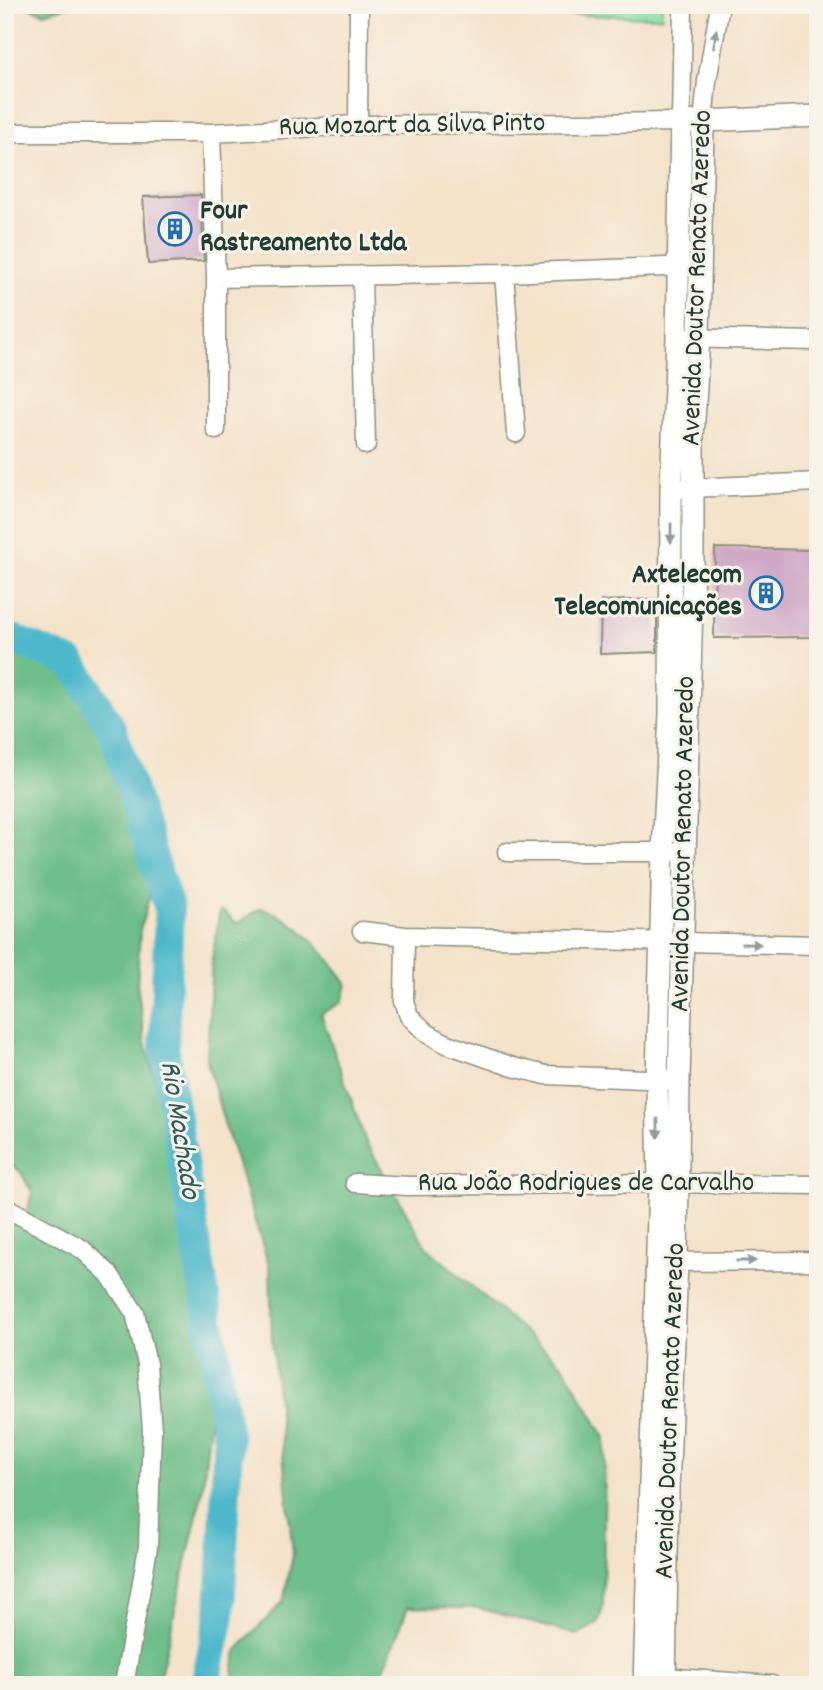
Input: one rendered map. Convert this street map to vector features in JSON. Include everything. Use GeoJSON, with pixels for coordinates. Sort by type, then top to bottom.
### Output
{"type":"FeatureCollection","features":[{"type":"Feature","properties":{"kind":"street"},"geometry":{"type":"LineString","coordinates":[[358,125],[359,5]]}},
{"type":"Feature","properties":{"kind":"street","name":"Avenida Doutor Renato Azeredo"},"geometry":{"type":"LineString","coordinates":[[655,1680],[663,1331],[669,1184],[679,1080],[684,943],[674,882],[663,852],[676,809],[678,764],[680,656],[671,565],[682,490],[684,436],[696,388],[688,338],[689,266],[681,122],[683,5]]}},
{"type":"Feature","properties":{"kind":"street","name":"Avenida Doutor Renato Azeredo"},"geometry":{"type":"LineString","coordinates":[[689,266],[703,122],[720,5]]}},
{"type":"Feature","properties":{"kind":"street"},"geometry":{"type":"LineString","coordinates":[[683,66],[711,66]]}},
{"type":"Feature","properties":{"kind":"street","name":"Rua Mozart da Silva Pinto"},"geometry":{"type":"LineString","coordinates":[[5,132],[211,133],[358,125],[703,122],[818,116]]}},
{"type":"Feature","properties":{"kind":"street"},"geometry":{"type":"LineString","coordinates":[[211,133],[216,278],[216,430]]}},
{"type":"Feature","properties":{"kind":"street"},"geometry":{"type":"LineString","coordinates":[[216,278],[504,273],[689,266]]}},
{"type":"Feature","properties":{"kind":"street"},"geometry":{"type":"LineString","coordinates":[[504,273],[516,433]]}},
{"type":"Feature","properties":{"kind":"street"},"geometry":{"type":"LineString","coordinates":[[362,275],[366,445]]}},
{"type":"Feature","properties":{"kind":"street"},"geometry":{"type":"LineString","coordinates":[[688,338],[818,341]]}},
{"type":"Feature","properties":{"kind":"street","name":"Avenida Doutor Renato Azeredo"},"geometry":{"type":"LineString","coordinates":[[684,436],[675,388],[688,338]]}},
{"type":"Feature","properties":{"kind":"street"},"geometry":{"type":"LineString","coordinates":[[675,388],[696,388]]}},
{"type":"Feature","properties":{"kind":"street"},"geometry":{"type":"LineString","coordinates":[[682,490],[818,482]]}},
{"type":"Feature","properties":{"kind":"street","name":"Avenida Doutor Renato Azeredo"},"geometry":{"type":"LineString","coordinates":[[680,656],[693,565],[682,490]]}},
{"type":"Feature","properties":{"kind":"street"},"geometry":{"type":"LineString","coordinates":[[671,565],[693,565]]}},
{"type":"Feature","properties":{"kind":"street","name":"Avenida Doutor Renato Azeredo"},"geometry":{"type":"LineString","coordinates":[[669,1184],[657,1079],[661,941],[674,882],[685,852],[676,809]]}},
{"type":"Feature","properties":{"kind":"street"},"geometry":{"type":"LineString","coordinates":[[507,852],[685,852]]}},
{"type":"Feature","properties":{"kind":"street"},"geometry":{"type":"LineString","coordinates":[[362,931],[405,936],[818,945]]}},
{"type":"Feature","properties":{"kind":"street"},"geometry":{"type":"LineString","coordinates":[[405,936],[404,1001],[409,1016],[428,1034],[447,1044],[537,1073],[579,1078],[679,1080]]}},
{"type":"Feature","properties":{"kind":"street"},"geometry":{"type":"LineString","coordinates":[[660,1006],[682,1007]]}},
{"type":"Feature","properties":{"kind":"street","name":"Rua João Rodrigues de Carvalho"},"geometry":{"type":"LineString","coordinates":[[355,1183],[408,1186],[818,1185]]}},
{"type":"Feature","properties":{"kind":"street"},"geometry":{"type":"LineString","coordinates":[[5,1207],[82,1249],[109,1274],[135,1312],[147,1364],[152,1430],[148,1546],[124,1685]]}},
{"type":"Feature","properties":{"kind":"street"},"geometry":{"type":"LineString","coordinates":[[667,1262],[818,1261]]}},
{"type":"Feature","properties":{"kind":"street"},"geometry":{"type":"LineString","coordinates":[[655,1680],[772,1685]]}},
{"type":"Feature","properties":{"kind":"green space"},"geometry":{"type":"Polygon","coordinates":[[[22,5],[73,5],[44,13],[22,5]]]}},
{"type":"Feature","properties":{"kind":"green space"},"geometry":{"type":"Polygon","coordinates":[[[444,5],[662,5],[662,17],[444,12],[444,5]]]}},
{"type":"Feature","properties":{"kind":"green space"},"geometry":{"type":"Polygon","coordinates":[[[43,641],[62,649],[126,762],[135,831],[157,869],[140,930],[137,984],[145,1042],[206,1273],[216,1367],[202,1493],[158,1685],[5,1685],[5,1232],[28,1209],[32,1192],[20,1171],[5,1161],[5,658],[43,641]]]}},
{"type":"Feature","properties":{"kind":"green space"},"geometry":{"type":"Polygon","coordinates":[[[261,908],[299,929],[321,950],[347,985],[342,1002],[321,1014],[366,1142],[426,1247],[563,1365],[605,1438],[603,1607],[598,1623],[577,1635],[478,1608],[408,1607],[378,1685],[231,1685],[237,1650],[283,1602],[293,1555],[272,1342],[270,1269],[207,1061],[212,959],[220,911],[236,924],[261,908]]]}},
{"type":"Feature","properties":{"kind":"building","name":"Four Rastreamento Ltda"},"geometry":{"type":"Polygon","coordinates":[[[201,195],[204,261],[148,264],[143,197],[201,195]]]}},
{"type":"Feature","properties":{"kind":"building","name":"Axtelecom Telecomunicações"},"geometry":{"type":"Polygon","coordinates":[[[715,548],[818,550],[818,637],[714,638],[715,548]]]}},
{"type":"Feature","properties":{"kind":"building","name":"Axtelecom Telecomunicações"},"geometry":{"type":"Polygon","coordinates":[[[657,599],[657,652],[600,654],[601,601],[657,599]]]}},
{"type":"Feature","properties":{"kind":"waterway","name":"Rio Machado"},"geometry":{"type":"LineString","coordinates":[[5,636],[72,663],[113,731],[169,908],[164,1046],[228,1438],[220,1615],[205,1685]]}},
{"type":"Feature","properties":{"kind":"place","name":"Four Rastreamento Ltda"},"geometry":{"type":"Point","coordinates":[175,229]}},
{"type":"Feature","properties":{"kind":"place","name":"Axtelecom Telecomunicações"},"geometry":{"type":"Point","coordinates":[766,593]}}]}
